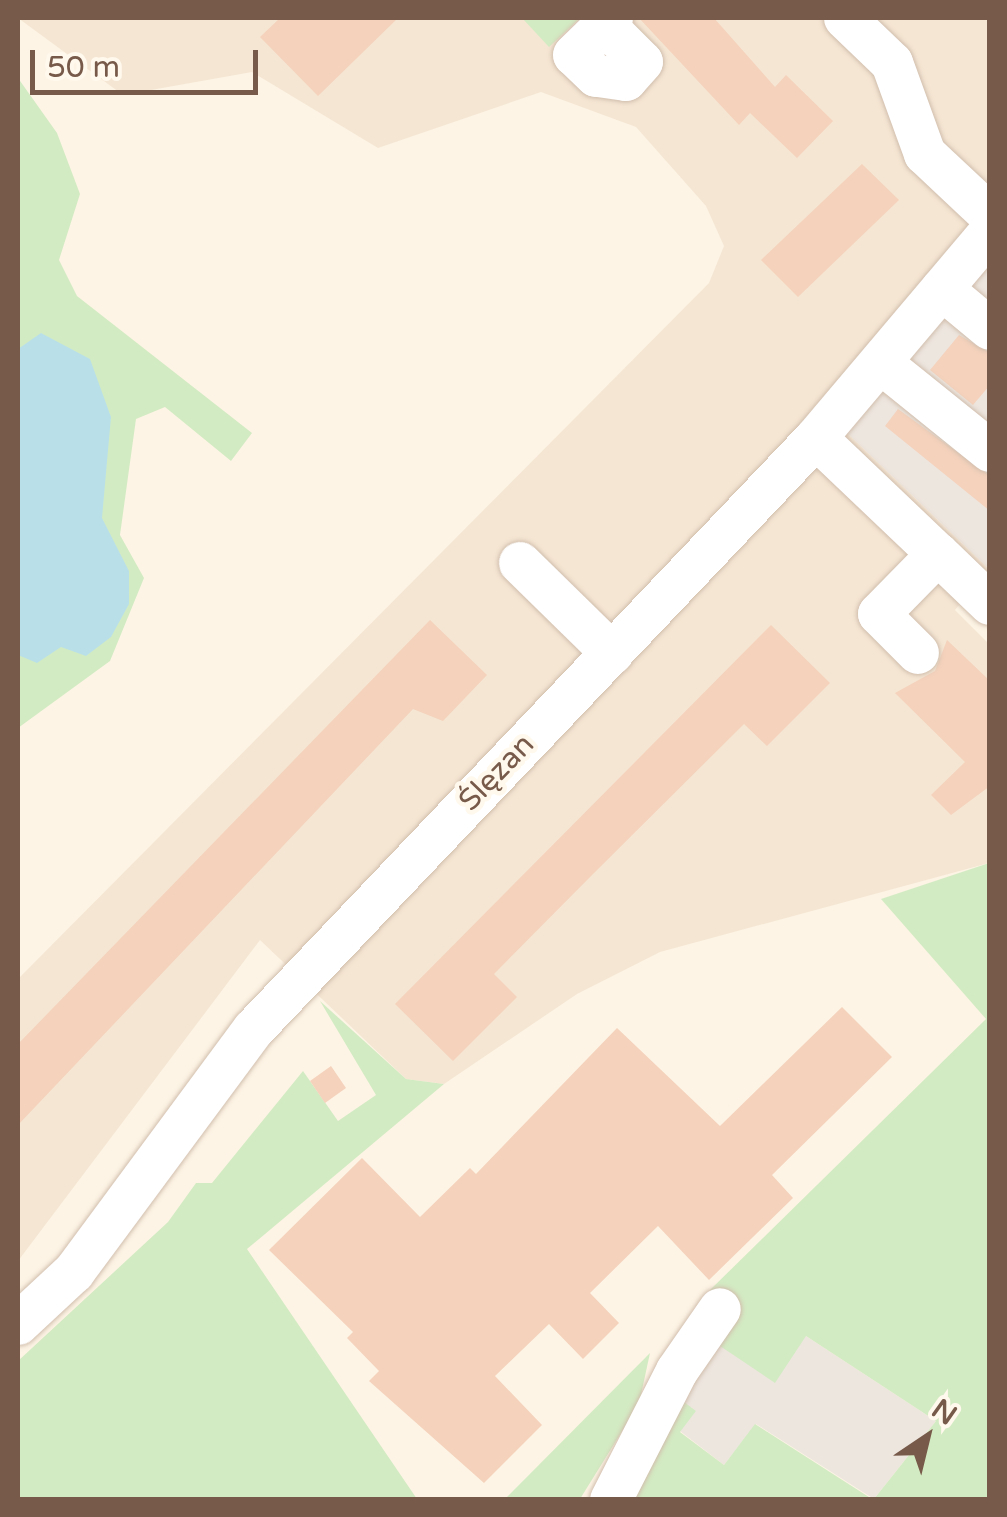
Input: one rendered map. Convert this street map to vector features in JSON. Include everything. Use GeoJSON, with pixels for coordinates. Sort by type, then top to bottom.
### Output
{"type":"FeatureCollection","features":[{"type":"Feature","properties":{"kind":"street"},"geometry":{"type":"LineString","coordinates":[[844,18],[892,63],[925,154],[981,190]]}},
{"type":"Feature","properties":{"kind":"street","name":"Ślęzan"},"geometry":{"type":"LineString","coordinates":[[18,1324],[74,1272],[254,1028],[816,438],[990,232]]}},
{"type":"Feature","properties":{"kind":"street"},"geometry":{"type":"LineString","coordinates":[[942,289],[990,329]]}},
{"type":"Feature","properties":{"kind":"street"},"geometry":{"type":"LineString","coordinates":[[881,363],[990,451]]}},
{"type":"Feature","properties":{"kind":"street"},"geometry":{"type":"LineString","coordinates":[[816,438],[990,604]]}},
{"type":"Feature","properties":{"kind":"street"},"geometry":{"type":"LineString","coordinates":[[918,653],[879,614],[938,554]]}},
{"type":"Feature","properties":{"kind":"street"},"geometry":{"type":"LineString","coordinates":[[520,563],[612,654]]}},
{"type":"Feature","properties":{"kind":"street"},"geometry":{"type":"LineString","coordinates":[[612,1500],[720,1309]]}},
{"type":"Feature","properties":{"kind":"shaded area"},"geometry":{"type":"Polygon","coordinates":[[[18,18],[989,18],[989,253],[843,429],[989,569],[955,610],[989,644],[989,863],[660,952],[577,994],[444,1084],[406,1079],[260,940],[18,1261],[18,979],[709,283],[724,246],[706,206],[636,127],[541,92],[378,148],[252,72],[123,95],[18,18]]]}},
{"type":"Feature","properties":{"kind":"shaded area"},"geometry":{"type":"Polygon","coordinates":[[[990,261],[989,569],[843,429],[990,261]]]}},
{"type":"Feature","properties":{"kind":"shaded area"},"geometry":{"type":"Polygon","coordinates":[[[806,1336],[936,1421],[874,1499],[756,1424],[724,1465],[680,1431],[676,1396],[711,1340],[806,1336]]]}},
{"type":"Feature","properties":{"kind":"green space"},"geometry":{"type":"Polygon","coordinates":[[[522,18],[580,18],[549,47],[522,18]]]}},
{"type":"Feature","properties":{"kind":"green space"},"geometry":{"type":"Polygon","coordinates":[[[18,78],[57,133],[80,194],[59,260],[77,296],[252,433],[231,461],[165,407],[136,419],[120,535],[144,578],[110,661],[18,728],[18,78]]]}},
{"type":"Feature","properties":{"kind":"green space"},"geometry":{"type":"Polygon","coordinates":[[[989,863],[989,1499],[874,1499],[936,1421],[806,1336],[775,1383],[711,1340],[732,1315],[710,1290],[986,1019],[881,899],[989,863]]]}},
{"type":"Feature","properties":{"kind":"green space"},"geometry":{"type":"Polygon","coordinates":[[[320,1001],[406,1079],[444,1084],[247,1249],[417,1499],[18,1500],[18,1361],[168,1222],[196,1183],[212,1183],[303,1071],[338,1121],[376,1095],[320,1001]]]}},
{"type":"Feature","properties":{"kind":"green space"},"geometry":{"type":"Polygon","coordinates":[[[650,1353],[639,1404],[580,1499],[504,1500],[650,1353]]]}},
{"type":"Feature","properties":{"kind":"green space"},"geometry":{"type":"Polygon","coordinates":[[[676,1396],[696,1411],[680,1432],[724,1465],[755,1424],[872,1499],[623,1500],[676,1396]]]}},
{"type":"Feature","properties":{"kind":"water"},"geometry":{"type":"Polygon","coordinates":[[[41,333],[90,359],[111,417],[102,518],[129,571],[129,604],[111,637],[86,656],[61,647],[37,663],[18,655],[18,349],[41,333]]]}},
{"type":"Feature","properties":{"kind":"building"},"geometry":{"type":"Polygon","coordinates":[[[280,18],[398,18],[318,96],[260,37],[280,18]]]}},
{"type":"Feature","properties":{"kind":"building"},"geometry":{"type":"Polygon","coordinates":[[[639,18],[714,18],[775,87],[786,75],[833,121],[797,158],[750,113],[739,125],[639,18]]]}},
{"type":"Feature","properties":{"kind":"building"},"geometry":{"type":"Polygon","coordinates":[[[862,164],[899,200],[798,297],[761,260],[862,164]]]}},
{"type":"Feature","properties":{"kind":"building"},"geometry":{"type":"Polygon","coordinates":[[[959,335],[990,353],[990,385],[973,405],[930,370],[959,335]]]}},
{"type":"Feature","properties":{"kind":"building"},"geometry":{"type":"Polygon","coordinates":[[[898,409],[990,476],[990,511],[885,426],[898,409]]]}},
{"type":"Feature","properties":{"kind":"building"},"geometry":{"type":"Polygon","coordinates":[[[430,620],[487,675],[443,721],[413,709],[18,1125],[18,1044],[430,620]]]}},
{"type":"Feature","properties":{"kind":"building"},"geometry":{"type":"Polygon","coordinates":[[[771,625],[830,683],[767,746],[744,724],[593,874],[494,974],[517,997],[453,1061],[395,1004],[771,625]]]}},
{"type":"Feature","properties":{"kind":"building"},"geometry":{"type":"Polygon","coordinates":[[[947,640],[990,681],[990,786],[951,815],[931,795],[965,762],[895,693],[935,671],[947,640]]]}},
{"type":"Feature","properties":{"kind":"building"},"geometry":{"type":"Polygon","coordinates":[[[842,1007],[892,1057],[772,1175],[793,1198],[709,1280],[658,1226],[590,1293],[619,1323],[583,1359],[549,1324],[495,1376],[542,1425],[484,1483],[369,1381],[379,1371],[347,1338],[353,1332],[269,1250],[362,1158],[420,1217],[470,1168],[476,1174],[617,1028],[720,1126],[842,1007]]]}},
{"type":"Feature","properties":{"kind":"building"},"geometry":{"type":"Polygon","coordinates":[[[331,1066],[346,1088],[325,1103],[310,1081],[331,1066]]]}}]}
